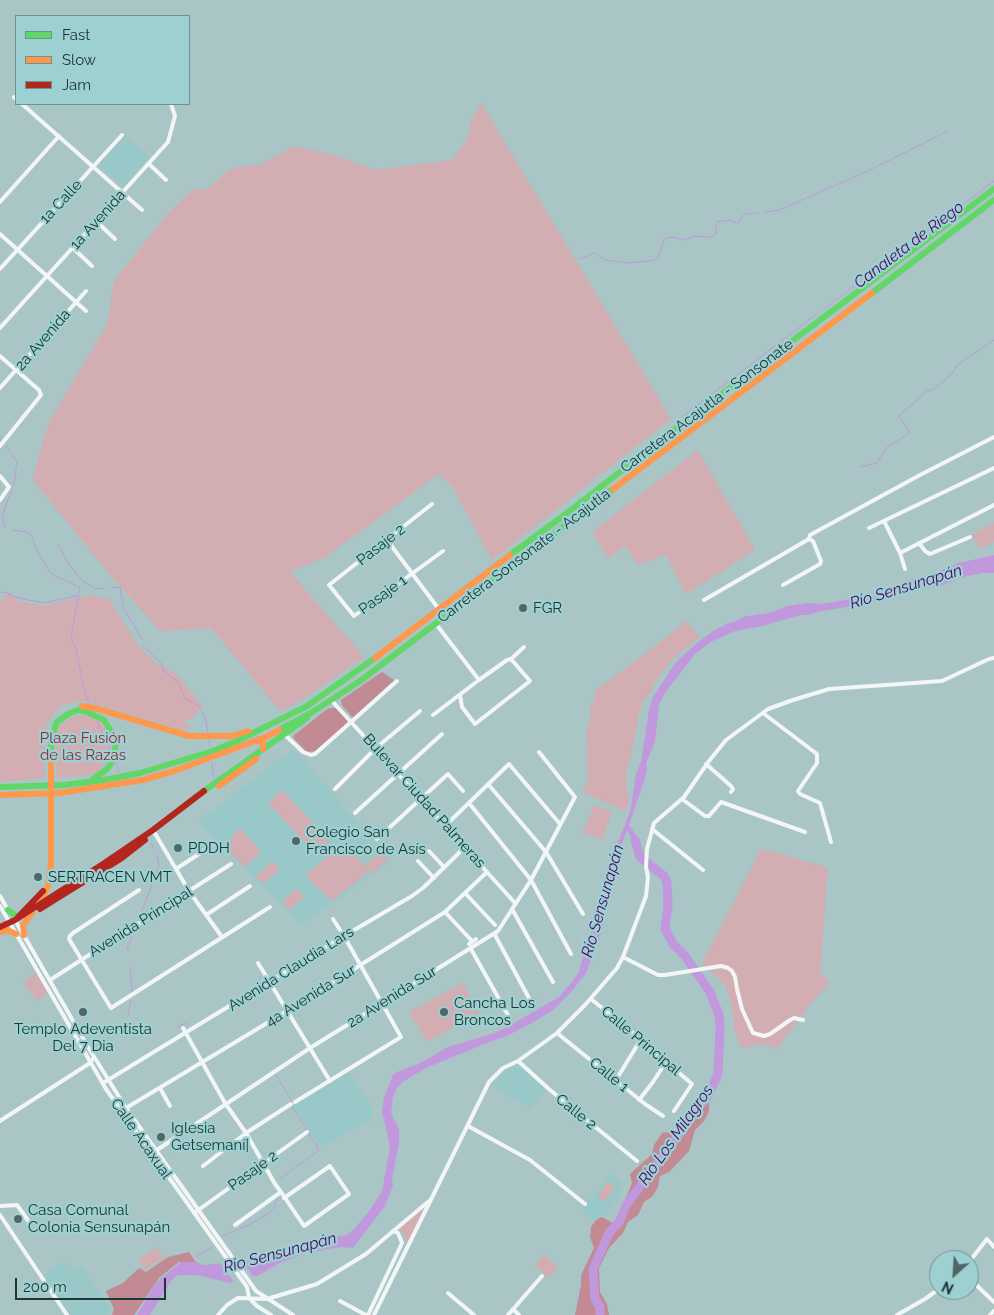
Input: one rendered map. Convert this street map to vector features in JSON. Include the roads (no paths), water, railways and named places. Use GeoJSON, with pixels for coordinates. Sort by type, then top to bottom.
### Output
{"type":"FeatureCollection","features":[{"type":"Feature","properties":{"kind":"main road","name":"Carretera Acajutla - Sonsonate"},"geometry":{"type":"LineString","coordinates":[[311,703],[373,660],[438,608],[563,516],[994,189]]}},
{"type":"Feature","properties":{"kind":"main road","name":"Carretera Sonsonate - Acajutla"},"geometry":{"type":"LineString","coordinates":[[0,795],[59,793],[119,785],[177,770],[251,742],[303,718],[332,701],[994,200]]}},
{"type":"Feature","properties":{"kind":"main road"},"geometry":{"type":"LineString","coordinates":[[0,927],[32,914],[122,858],[263,749],[332,701]]}},
{"type":"Feature","properties":{"kind":"main road"},"geometry":{"type":"LineString","coordinates":[[51,780],[48,752],[50,728],[65,709],[74,706],[95,708],[188,736],[213,737],[232,736],[254,729],[292,710],[311,703]]}},
{"type":"Feature","properties":{"kind":"main road"},"geometry":{"type":"LineString","coordinates":[[0,787],[64,785],[131,774],[187,759],[235,742],[311,703]]}},
{"type":"Feature","properties":{"kind":"main road"},"geometry":{"type":"LineString","coordinates":[[40,904],[48,886],[51,865],[51,744],[54,730],[57,722],[68,714],[78,710],[85,710],[104,720],[110,728],[116,740],[115,756],[107,769],[97,778],[64,785]]}},
{"type":"Feature","properties":{"kind":"main road"},"geometry":{"type":"LineString","coordinates":[[0,932],[40,904],[154,832],[261,755],[284,735]]}},
{"type":"Feature","properties":{"kind":"main road"},"geometry":{"type":"LineString","coordinates":[[251,742],[263,742],[263,749]]}},
{"type":"Feature","properties":{"kind":"main road"},"geometry":{"type":"LineString","coordinates":[[14,921],[48,886]]}},
{"type":"Feature","properties":{"kind":"main road"},"geometry":{"type":"LineString","coordinates":[[8,910],[14,921]]}},
{"type":"Feature","properties":{"kind":"main road"},"geometry":{"type":"LineString","coordinates":[[24,935],[23,925],[32,914]]}},
{"type":"Feature","properties":{"kind":"main road"},"geometry":{"type":"LineString","coordinates":[[0,932],[7,930],[16,934]]}},
{"type":"Feature","properties":{"kind":"street"},"geometry":{"type":"LineString","coordinates":[[23,105],[142,210]]}},
{"type":"Feature","properties":{"kind":"street","name":"1a Avenida"},"geometry":{"type":"LineString","coordinates":[[0,328],[168,142],[175,116],[171,105]]}},
{"type":"Feature","properties":{"kind":"street","name":"1a Calle"},"geometry":{"type":"LineString","coordinates":[[0,269],[122,135]]}},
{"type":"Feature","properties":{"kind":"street"},"geometry":{"type":"LineString","coordinates":[[0,202],[59,136]]}},
{"type":"Feature","properties":{"kind":"street"},"geometry":{"type":"LineString","coordinates":[[148,164],[166,180]]}},
{"type":"Feature","properties":{"kind":"street"},"geometry":{"type":"LineString","coordinates":[[97,222],[116,238]]}},
{"type":"Feature","properties":{"kind":"street"},"geometry":{"type":"LineString","coordinates":[[0,234],[86,311]]}},
{"type":"Feature","properties":{"kind":"street"},"geometry":{"type":"LineString","coordinates":[[73,248],[92,266]]}},
{"type":"Feature","properties":{"kind":"street","name":"2a Avenida"},"geometry":{"type":"LineString","coordinates":[[0,388],[86,291]]}},
{"type":"Feature","properties":{"kind":"street"},"geometry":{"type":"LineString","coordinates":[[0,356],[39,390],[41,395],[39,400],[0,446]]}},
{"type":"Feature","properties":{"kind":"street"},"geometry":{"type":"LineString","coordinates":[[704,600],[809,540],[810,535],[994,437]]}},
{"type":"Feature","properties":{"kind":"street"},"geometry":{"type":"LineString","coordinates":[[869,528],[994,468]]}},
{"type":"Feature","properties":{"kind":"street"},"geometry":{"type":"LineString","coordinates":[[0,476],[9,486],[7,492],[0,500]]}},
{"type":"Feature","properties":{"kind":"street","name":"Pasaje 2"},"geometry":{"type":"LineString","coordinates":[[329,586],[432,504]]}},
{"type":"Feature","properties":{"kind":"street"},"geometry":{"type":"LineString","coordinates":[[900,553],[994,505]]}},
{"type":"Feature","properties":{"kind":"street"},"geometry":{"type":"LineString","coordinates":[[884,522],[900,553],[905,569]]}},
{"type":"Feature","properties":{"kind":"street"},"geometry":{"type":"LineString","coordinates":[[919,543],[925,552],[930,554],[970,537]]}},
{"type":"Feature","properties":{"kind":"street"},"geometry":{"type":"LineString","coordinates":[[387,540],[438,608]]}},
{"type":"Feature","properties":{"kind":"street"},"geometry":{"type":"LineString","coordinates":[[783,585],[820,564],[821,561],[813,541],[809,540]]}},
{"type":"Feature","properties":{"kind":"street","name":"Pasaje 1"},"geometry":{"type":"LineString","coordinates":[[329,586],[354,616],[443,551]]}},
{"type":"Feature","properties":{"kind":"street"},"geometry":{"type":"LineString","coordinates":[[435,623],[479,680]]}},
{"type":"Feature","properties":{"kind":"street"},"geometry":{"type":"LineString","coordinates":[[433,715],[506,660],[511,659],[524,647]]}},
{"type":"Feature","properties":{"kind":"street"},"geometry":{"type":"LineString","coordinates":[[374,1315],[489,1082],[503,1068],[518,1061],[557,1033],[590,999],[623,957],[646,896],[648,877],[646,867],[647,849],[654,823],[682,799],[706,764],[726,740],[768,709],[829,689],[942,682],[994,658]]}},
{"type":"Feature","properties":{"kind":"street"},"geometry":{"type":"LineString","coordinates":[[460,695],[462,707],[475,724],[530,681],[511,659]]}},
{"type":"Feature","properties":{"kind":"street"},"geometry":{"type":"LineString","coordinates":[[284,735],[303,752],[315,754],[397,681]]}},
{"type":"Feature","properties":{"kind":"street","name":"Bulevar Ciudad Palmeras"},"geometry":{"type":"LineString","coordinates":[[332,701],[515,903]]}},
{"type":"Feature","properties":{"kind":"street"},"geometry":{"type":"LineString","coordinates":[[335,788],[376,748],[420,710]]}},
{"type":"Feature","properties":{"kind":"street"},"geometry":{"type":"LineString","coordinates":[[763,713],[817,754],[817,763],[798,791],[800,794],[820,803],[831,842]]}},
{"type":"Feature","properties":{"kind":"street"},"geometry":{"type":"LineString","coordinates":[[355,813],[442,734]]}},
{"type":"Feature","properties":{"kind":"street","name":"2a Avenida Sur"},"geometry":{"type":"LineString","coordinates":[[157,1150],[310,1048],[495,935],[531,880],[576,797],[539,752]]}},
{"type":"Feature","properties":{"kind":"street"},"geometry":{"type":"LineString","coordinates":[[445,826],[509,764],[560,824]]}},
{"type":"Feature","properties":{"kind":"street"},"geometry":{"type":"LineString","coordinates":[[706,764],[731,786],[733,789],[731,792]]}},
{"type":"Feature","properties":{"kind":"street"},"geometry":{"type":"LineString","coordinates":[[377,839],[448,774],[463,791]]}},
{"type":"Feature","properties":{"kind":"street"},"geometry":{"type":"LineString","coordinates":[[488,784],[546,852],[583,914]]}},
{"type":"Feature","properties":{"kind":"street"},"geometry":{"type":"LineString","coordinates":[[682,799],[705,816],[709,816],[721,802],[805,832]]}},
{"type":"Feature","properties":{"kind":"street"},"geometry":{"type":"LineString","coordinates":[[469,803],[531,880],[571,954]]}},
{"type":"Feature","properties":{"kind":"street"},"geometry":{"type":"LineString","coordinates":[[652,829],[703,870]]}},
{"type":"Feature","properties":{"kind":"street"},"geometry":{"type":"LineString","coordinates":[[154,832],[190,891],[222,937]]}},
{"type":"Feature","properties":{"kind":"street"},"geometry":{"type":"LineString","coordinates":[[176,869],[211,846]]}},
{"type":"Feature","properties":{"kind":"street","name":"Avenida Claudia Lars"},"geometry":{"type":"LineString","coordinates":[[103,1084],[412,896],[434,878],[465,847]]}},
{"type":"Feature","properties":{"kind":"street"},"geometry":{"type":"LineString","coordinates":[[429,851],[444,867]]}},
{"type":"Feature","properties":{"kind":"street"},"geometry":{"type":"LineString","coordinates":[[418,861],[434,878]]}},
{"type":"Feature","properties":{"kind":"street","name":"Avenida Principal"},"geometry":{"type":"LineString","coordinates":[[50,980],[231,864]]}},
{"type":"Feature","properties":{"kind":"street","name":"4a Avenida Sur"},"geometry":{"type":"LineString","coordinates":[[121,1111],[287,1011],[445,912],[487,872]]}},
{"type":"Feature","properties":{"kind":"street"},"geometry":{"type":"LineString","coordinates":[[206,915],[250,886]]}},
{"type":"Feature","properties":{"kind":"street"},"geometry":{"type":"LineString","coordinates":[[139,890],[71,934],[69,939],[110,1008],[270,906]]}},
{"type":"Feature","properties":{"kind":"street"},"geometry":{"type":"LineString","coordinates":[[465,893],[495,924]]}},
{"type":"Feature","properties":{"kind":"street"},"geometry":{"type":"LineString","coordinates":[[0,896],[8,910]]}},
{"type":"Feature","properties":{"kind":"street"},"geometry":{"type":"LineString","coordinates":[[0,906],[14,921]]}},
{"type":"Feature","properties":{"kind":"street"},"geometry":{"type":"LineString","coordinates":[[512,909],[553,982]]}},
{"type":"Feature","properties":{"kind":"street"},"geometry":{"type":"LineString","coordinates":[[445,912],[472,941]]}},
{"type":"Feature","properties":{"kind":"street"},"geometry":{"type":"LineString","coordinates":[[203,1166],[246,1133],[401,1037],[333,919]]}},
{"type":"Feature","properties":{"kind":"street","name":"Calle Acaxual"},"geometry":{"type":"LineString","coordinates":[[14,921],[16,934],[103,1084],[153,1158],[247,1287],[249,1298]]}},
{"type":"Feature","properties":{"kind":"street","name":"Calle Acaxual"},"geometry":{"type":"LineString","coordinates":[[14,921],[126,1108],[255,1289],[267,1299]]}},
{"type":"Feature","properties":{"kind":"street"},"geometry":{"type":"LineString","coordinates":[[495,935],[530,1000]]}},
{"type":"Feature","properties":{"kind":"street"},"geometry":{"type":"LineString","coordinates":[[471,949],[508,1015]]}},
{"type":"Feature","properties":{"kind":"street"},"geometry":{"type":"LineString","coordinates":[[623,957],[658,975],[721,966],[732,971],[739,999],[753,1032],[764,1036],[790,1020],[799,1018],[803,1020]]}},
{"type":"Feature","properties":{"kind":"street"},"geometry":{"type":"LineString","coordinates":[[258,962],[330,1080]]}},
{"type":"Feature","properties":{"kind":"street"},"geometry":{"type":"LineString","coordinates":[[44,983],[50,980]]}},
{"type":"Feature","properties":{"kind":"street","name":"Calle Principal"},"geometry":{"type":"LineString","coordinates":[[590,999],[641,1039],[692,1084],[674,1111]]}},
{"type":"Feature","properties":{"kind":"street"},"geometry":{"type":"LineString","coordinates":[[183,1028],[225,1103],[246,1133],[280,1192],[284,1198],[304,1226],[349,1194],[330,1166],[284,1198]]}},
{"type":"Feature","properties":{"kind":"street","name":"Calle 1"},"geometry":{"type":"LineString","coordinates":[[557,1033],[639,1100],[663,1116]]}},
{"type":"Feature","properties":{"kind":"street"},"geometry":{"type":"LineString","coordinates":[[616,1080],[641,1039]]}},
{"type":"Feature","properties":{"kind":"street"},"geometry":{"type":"LineString","coordinates":[[0,1121],[90,1063],[94,1057]]}},
{"type":"Feature","properties":{"kind":"street","name":"Calle 2"},"geometry":{"type":"LineString","coordinates":[[518,1061],[550,1090],[637,1161]]}},
{"type":"Feature","properties":{"kind":"street"},"geometry":{"type":"LineString","coordinates":[[90,1063],[98,1062]]}},
{"type":"Feature","properties":{"kind":"street"},"geometry":{"type":"LineString","coordinates":[[639,1100],[666,1062]]}},
{"type":"Feature","properties":{"kind":"street"},"geometry":{"type":"LineString","coordinates":[[160,1088],[170,1106]]}},
{"type":"Feature","properties":{"kind":"street"},"geometry":{"type":"LineString","coordinates":[[468,1126],[530,1160],[585,1204]]}},
{"type":"Feature","properties":{"kind":"street","name":"Pasaje 2"},"geometry":{"type":"LineString","coordinates":[[199,1210],[307,1132]]}},
{"type":"Feature","properties":{"kind":"street"},"geometry":{"type":"LineString","coordinates":[[149,1151],[157,1150]]}},
{"type":"Feature","properties":{"kind":"street"},"geometry":{"type":"LineString","coordinates":[[153,1158],[157,1150]]}},
{"type":"Feature","properties":{"kind":"street"},"geometry":{"type":"LineString","coordinates":[[235,1225],[280,1192]]}},
{"type":"Feature","properties":{"kind":"street"},"geometry":{"type":"LineString","coordinates":[[218,1315],[227,1305],[238,1298],[267,1299],[317,1284],[366,1254],[431,1200]]}},
{"type":"Feature","properties":{"kind":"street"},"geometry":{"type":"LineString","coordinates":[[0,1206],[17,1206],[29,1222]]}},
{"type":"Feature","properties":{"kind":"street"},"geometry":{"type":"LineString","coordinates":[[194,1214],[199,1210]]}},
{"type":"Feature","properties":{"kind":"street"},"geometry":{"type":"LineString","coordinates":[[0,1215],[67,1315]]}},
{"type":"Feature","properties":{"kind":"street"},"geometry":{"type":"LineString","coordinates":[[340,1301],[367,1315],[402,1243],[398,1233],[393,1231]]}},
{"type":"Feature","properties":{"kind":"street"},"geometry":{"type":"LineString","coordinates":[[978,1250],[987,1239],[994,1247]]}},
{"type":"Feature","properties":{"kind":"street"},"geometry":{"type":"LineString","coordinates":[[402,1243],[410,1242]]}},
{"type":"Feature","properties":{"kind":"street"},"geometry":{"type":"LineString","coordinates":[[508,1315],[542,1276]]}},
{"type":"Feature","properties":{"kind":"street"},"geometry":{"type":"LineString","coordinates":[[979,1288],[994,1302]]}},
{"type":"Feature","properties":{"kind":"street"},"geometry":{"type":"LineString","coordinates":[[448,1293],[474,1315]]}},
{"type":"Feature","properties":{"kind":"street"},"geometry":{"type":"LineString","coordinates":[[898,1315],[929,1295]]}},
{"type":"Feature","properties":{"kind":"street"},"geometry":{"type":"LineString","coordinates":[[249,1298],[271,1315]]}},
{"type":"Feature","properties":{"kind":"street"},"geometry":{"type":"LineString","coordinates":[[267,1299],[293,1315]]}},
{"type":"Feature","properties":{"kind":"street"},"geometry":{"type":"LineString","coordinates":[[513,1310],[519,1315]]}},
{"type":"Feature","properties":{"kind":"street"},"geometry":{"type":"LineString","coordinates":[[990,1315],[994,1311]]}},
{"type":"Feature","properties":{"kind":"water","name":"Río Sensunapán"},"geometry":{"type":"Polygon","coordinates":[[[994,555],[994,573],[982,573],[959,578],[943,585],[919,589],[865,604],[801,615],[762,626],[735,631],[711,642],[695,654],[665,693],[659,705],[655,742],[646,763],[647,771],[629,825],[639,840],[638,849],[627,830],[612,871],[603,926],[597,944],[586,973],[571,992],[554,1009],[534,1022],[505,1037],[426,1068],[404,1081],[397,1088],[393,1097],[391,1113],[399,1129],[399,1144],[392,1178],[393,1185],[385,1206],[353,1248],[341,1247],[308,1252],[282,1262],[257,1276],[230,1283],[197,1275],[177,1275],[171,1281],[150,1315],[137,1315],[156,1283],[181,1262],[196,1262],[204,1265],[255,1260],[302,1244],[310,1244],[332,1237],[347,1235],[367,1214],[382,1192],[390,1146],[382,1112],[384,1097],[393,1075],[420,1063],[448,1047],[495,1033],[511,1025],[559,997],[572,982],[579,972],[586,945],[602,900],[612,857],[630,812],[636,774],[641,762],[649,710],[653,697],[676,662],[697,643],[713,631],[742,617],[769,613],[787,606],[808,603],[822,604],[875,596],[895,591],[907,580],[933,574],[959,563],[994,555]]]}},
{"type":"Feature","properties":{"kind":"waterway"},"geometry":{"type":"LineString","coordinates":[[766,212],[779,210],[868,171],[948,131]]}},
{"type":"Feature","properties":{"kind":"waterway","name":"Canaleta de Riego"},"geometry":{"type":"LineString","coordinates":[[824,309],[994,181]]}},
{"type":"Feature","properties":{"kind":"waterway","name":"Canaleta de Riego"},"geometry":{"type":"LineString","coordinates":[[579,259],[595,253],[605,260],[627,263],[658,259],[664,239],[671,237],[684,240],[695,236],[710,237],[716,234],[716,222],[729,220],[738,223],[744,214],[758,213]]}},
{"type":"Feature","properties":{"kind":"waterway"},"geometry":{"type":"LineString","coordinates":[[682,417],[818,313]]}},
{"type":"Feature","properties":{"kind":"waterway"},"geometry":{"type":"LineString","coordinates":[[859,467],[877,463],[886,448],[910,433],[899,416],[927,391],[933,390],[953,373],[956,366],[994,340]]}},
{"type":"Feature","properties":{"kind":"waterway"},"geometry":{"type":"LineString","coordinates":[[5,527],[2,518],[14,484],[17,462],[6,446]]}},
{"type":"Feature","properties":{"kind":"waterway"},"geometry":{"type":"LineString","coordinates":[[13,530],[26,532],[31,535],[49,571],[55,576],[80,587],[71,637],[76,649],[85,693],[89,703]]}},
{"type":"Feature","properties":{"kind":"waterway"},"geometry":{"type":"LineString","coordinates":[[59,545],[68,563],[82,581],[96,589],[104,588]]}},
{"type":"Feature","properties":{"kind":"waterway"},"geometry":{"type":"LineString","coordinates":[[112,588],[120,587],[123,607],[142,640]]}},
{"type":"Feature","properties":{"kind":"waterway"},"geometry":{"type":"LineString","coordinates":[[0,593],[5,592],[18,598],[45,603],[79,595]]}},
{"type":"Feature","properties":{"kind":"waterway"},"geometry":{"type":"LineString","coordinates":[[142,645],[161,663],[164,671],[179,683],[185,699],[202,710],[208,733]]}},
{"type":"Feature","properties":{"kind":"waterway"},"geometry":{"type":"LineString","coordinates":[[97,721],[112,754]]}},
{"type":"Feature","properties":{"kind":"waterway"},"geometry":{"type":"LineString","coordinates":[[209,740],[210,747]]}},
{"type":"Feature","properties":{"kind":"waterway"},"geometry":{"type":"LineString","coordinates":[[116,763],[119,772]]}},
{"type":"Feature","properties":{"kind":"waterway"},"geometry":{"type":"LineString","coordinates":[[212,763],[214,780]]}},
{"type":"Feature","properties":{"kind":"waterway","name":"Río Los Milagros"},"geometry":{"type":"LineString","coordinates":[[600,1315],[600,1307],[595,1300],[593,1269],[609,1233],[619,1222],[627,1204],[709,1094],[718,1074],[719,1015],[710,992],[685,956],[673,944],[665,928],[668,907],[667,883],[664,876],[640,857],[635,840]]}},
{"type":"Feature","properties":{"kind":"waterway"},"geometry":{"type":"LineString","coordinates":[[151,843],[153,848]]}},
{"type":"Feature","properties":{"kind":"waterway"},"geometry":{"type":"LineString","coordinates":[[138,921],[159,866],[157,854]]}},
{"type":"Feature","properties":{"kind":"waterway"},"geometry":{"type":"LineString","coordinates":[[128,951],[127,948],[135,931]]}},
{"type":"Feature","properties":{"kind":"waterway"},"geometry":{"type":"LineString","coordinates":[[130,968],[132,992]]}},
{"type":"Feature","properties":{"kind":"waterway"},"geometry":{"type":"LineString","coordinates":[[257,985],[261,976]]}},
{"type":"Feature","properties":{"kind":"waterway"},"geometry":{"type":"LineString","coordinates":[[128,1016],[131,1000]]}},
{"type":"Feature","properties":{"kind":"waterway"},"geometry":{"type":"LineString","coordinates":[[177,1028],[186,1023]]}},
{"type":"Feature","properties":{"kind":"waterway"},"geometry":{"type":"LineString","coordinates":[[276,1075],[292,1101]]}},
{"type":"Feature","properties":{"kind":"waterway"},"geometry":{"type":"LineString","coordinates":[[281,1178],[319,1150],[292,1106]]}},
{"type":"Feature","properties":{"kind":"waterway"},"geometry":{"type":"LineString","coordinates":[[222,1236],[249,1225],[269,1213],[274,1208],[278,1197]]}},
{"type":"Feature","properties":{"kind":"waterway"},"geometry":{"type":"LineString","coordinates":[[196,1257],[212,1247]]}},
{"type":"Feature","properties":{"kind":"place","name":"FGR"},"geometry":{"type":"Point","coordinates":[523,608]}},
{"type":"Feature","properties":{"kind":"place","name":"Colegio San Francisco de Asís"},"geometry":{"type":"Point","coordinates":[296,841]}},
{"type":"Feature","properties":{"kind":"place","name":"PDDH"},"geometry":{"type":"Point","coordinates":[178,848]}},
{"type":"Feature","properties":{"kind":"place","name":"SERTRACEN VMT"},"geometry":{"type":"Point","coordinates":[38,877]}},
{"type":"Feature","properties":{"kind":"place","name":"Templo Adeventista Del 7 Dia"},"geometry":{"type":"Point","coordinates":[83,1012]}},
{"type":"Feature","properties":{"kind":"place","name":"Cancha Los Broncos"},"geometry":{"type":"Point","coordinates":[444,1012]}},
{"type":"Feature","properties":{"kind":"place","name":"Iglesia Getsemaní|"},"geometry":{"type":"Point","coordinates":[161,1137]}},
{"type":"Feature","properties":{"kind":"place","name":"Casa Comunal Colonia Sensunapán"},"geometry":{"type":"Point","coordinates":[18,1219]}},
{"type":"Feature","properties":{"kind":"park label","name":"Plaza Fusión de las Razas"},"geometry":{"type":"Point","coordinates":[83,746]}}]}
